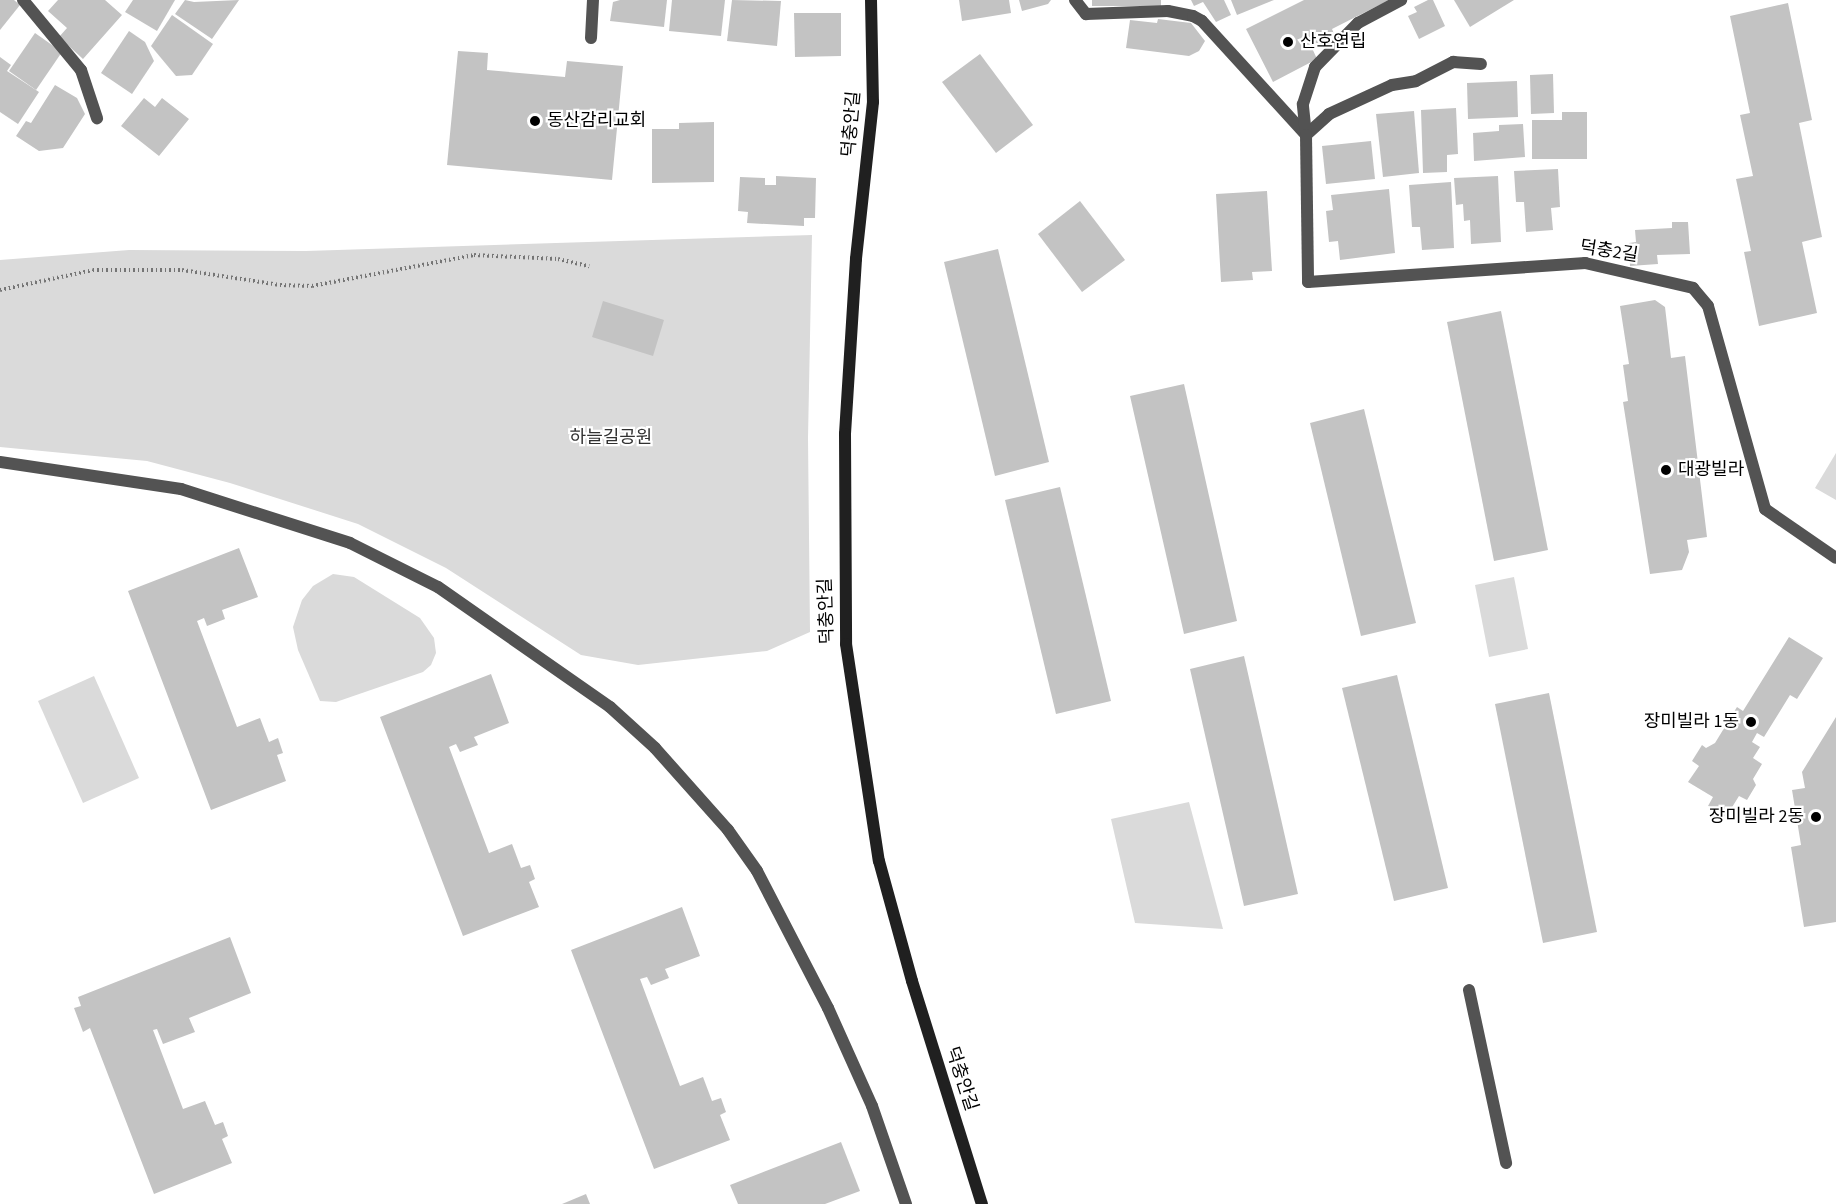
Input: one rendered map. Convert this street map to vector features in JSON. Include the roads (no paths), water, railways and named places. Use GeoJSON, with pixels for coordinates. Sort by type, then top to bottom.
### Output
{"type":"FeatureCollection","features":[{"type":"Feature","properties":{"kind":"street"},"geometry":{"type":"LineString","coordinates":[[23,0],[81,70],[97,118]]}},
{"type":"Feature","properties":{"kind":"street"},"geometry":{"type":"LineString","coordinates":[[591,38],[593,0]]}},
{"type":"Feature","properties":{"kind":"street","name":"덕충안길"},"geometry":{"type":"LineString","coordinates":[[871,0],[873,102],[856,259],[845,434],[846,644],[879,861],[912,981],[982,1204]]}},
{"type":"Feature","properties":{"kind":"street"},"geometry":{"type":"LineString","coordinates":[[1075,0],[1086,14],[1168,11],[1193,16],[1202,21],[1306,135],[1329,114],[1392,85],[1416,81],[1453,62],[1480,64]]}},
{"type":"Feature","properties":{"kind":"street","name":"덕충2길"},"geometry":{"type":"LineString","coordinates":[[1401,0],[1358,23],[1315,68],[1303,104],[1306,135],[1308,282],[1585,263],[1693,288],[1708,306],[1765,509],[1836,558]]}},
{"type":"Feature","properties":{"kind":"street"},"geometry":{"type":"LineString","coordinates":[[0,462],[181,489],[350,543],[438,587],[610,707],[655,748],[728,830],[767,889],[833,1017],[872,1106],[906,1204]]}},
{"type":"Feature","properties":{"kind":"street"},"geometry":{"type":"LineString","coordinates":[[1469,990],[1506,1163]]}},
{"type":"Feature","properties":{"kind":"place","name":"산호연립"},"geometry":{"type":"Point","coordinates":[1288,42]}},
{"type":"Feature","properties":{"kind":"place","name":"동산감리교회"},"geometry":{"type":"Point","coordinates":[535,121]}},
{"type":"Feature","properties":{"kind":"place","name":"대광빌라"},"geometry":{"type":"Point","coordinates":[1666,470]}},
{"type":"Feature","properties":{"kind":"place","name":"장미빌라 1동"},"geometry":{"type":"Point","coordinates":[1751,722]}},
{"type":"Feature","properties":{"kind":"place","name":"장미빌라 2동"},"geometry":{"type":"Point","coordinates":[1816,817]}},
{"type":"Feature","properties":{"kind":"park label","name":"하늘길공원"},"geometry":{"type":"Point","coordinates":[611,438]}}]}
